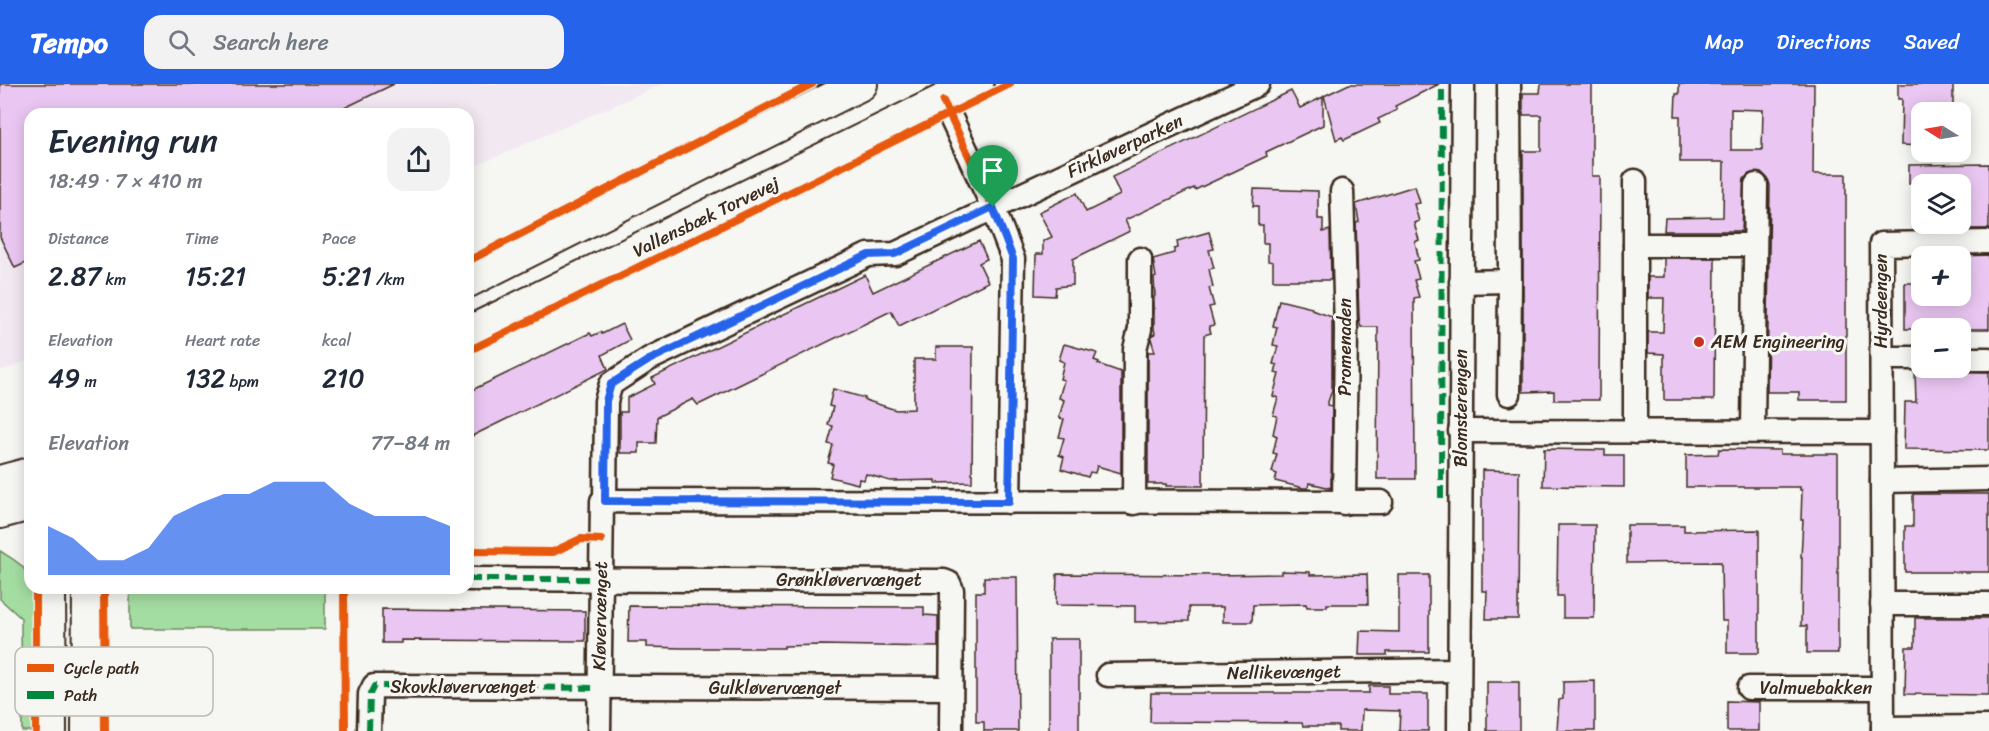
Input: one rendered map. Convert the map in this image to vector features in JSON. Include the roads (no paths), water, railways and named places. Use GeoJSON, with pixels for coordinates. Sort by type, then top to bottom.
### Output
{"type":"FeatureCollection","features":[{"type":"Feature","properties":{"kind":"street"},"geometry":{"type":"LineString","coordinates":[[474,278],[861,84]]}},
{"type":"Feature","properties":{"kind":"street","name":"Vallensbæk Torvevej"},"geometry":{"type":"LineString","coordinates":[[474,330],[939,93],[977,84]]}},
{"type":"Feature","properties":{"kind":"street","name":"Firkløverparken"},"geometry":{"type":"LineString","coordinates":[[604,501],[606,401],[611,384],[649,360],[868,255],[895,254],[1258,84]]}},
{"type":"Feature","properties":{"kind":"street","name":"Blomsterengen"},"geometry":{"type":"LineString","coordinates":[[1459,731],[1463,84]]}},
{"type":"Feature","properties":{"kind":"street"},"geometry":{"type":"LineString","coordinates":[[1509,84],[1509,394]]}},
{"type":"Feature","properties":{"kind":"street"},"geometry":{"type":"LineString","coordinates":[[939,93],[993,207],[1013,259],[1009,502]]}},
{"type":"Feature","properties":{"kind":"street"},"geometry":{"type":"LineString","coordinates":[[1635,181],[1635,432]]}},
{"type":"Feature","properties":{"kind":"street"},"geometry":{"type":"LineString","coordinates":[[1753,431],[1756,185]]}},
{"type":"Feature","properties":{"kind":"street","name":"Promenaden"},"geometry":{"type":"LineString","coordinates":[[1342,191],[1346,318],[1344,502]]}},
{"type":"Feature","properties":{"kind":"street","name":"Hyrdeengen"},"geometry":{"type":"LineString","coordinates":[[1989,242],[1881,244],[1883,730],[1989,727]]}},
{"type":"Feature","properties":{"kind":"street"},"geometry":{"type":"LineString","coordinates":[[1635,245],[1755,245]]}},
{"type":"Feature","properties":{"kind":"street"},"geometry":{"type":"LineString","coordinates":[[1134,502],[1134,348],[1140,329],[1140,259]]}},
{"type":"Feature","properties":{"kind":"street"},"geometry":{"type":"LineString","coordinates":[[1461,282],[1510,281]]}},
{"type":"Feature","properties":{"kind":"street","name":"Hyrdeengen"},"geometry":{"type":"LineString","coordinates":[[1882,358],[1911,358]]}},
{"type":"Feature","properties":{"kind":"street"},"geometry":{"type":"LineString","coordinates":[[1971,359],[1989,359]]}},
{"type":"Feature","properties":{"kind":"street"},"geometry":{"type":"LineString","coordinates":[[1460,431],[1882,432]]}},
{"type":"Feature","properties":{"kind":"street"},"geometry":{"type":"LineString","coordinates":[[0,482],[24,476]]}},
{"type":"Feature","properties":{"kind":"street"},"geometry":{"type":"LineString","coordinates":[[1882,481],[1989,479]]}},
{"type":"Feature","properties":{"kind":"street"},"geometry":{"type":"LineString","coordinates":[[604,501],[1381,502]]}},
{"type":"Feature","properties":{"kind":"street","name":"Kløvervænget"},"geometry":{"type":"LineString","coordinates":[[599,731],[598,688],[604,501]]}},
{"type":"Feature","properties":{"kind":"street"},"geometry":{"type":"LineString","coordinates":[[0,512],[24,506]]}},
{"type":"Feature","properties":{"kind":"street"},"geometry":{"type":"LineString","coordinates":[[474,579],[601,579]]}},
{"type":"Feature","properties":{"kind":"street","name":"Grønkløvervænget"},"geometry":{"type":"LineString","coordinates":[[601,579],[944,581],[949,583],[951,590],[951,731]]}},
{"type":"Feature","properties":{"kind":"street"},"geometry":{"type":"LineString","coordinates":[[49,594],[49,647]]}},
{"type":"Feature","properties":{"kind":"street"},"geometry":{"type":"LineString","coordinates":[[89,594],[89,647]]}},
{"type":"Feature","properties":{"kind":"street"},"geometry":{"type":"LineString","coordinates":[[1882,603],[1989,604]]}},
{"type":"Feature","properties":{"kind":"street","name":"Nellikevænget"},"geometry":{"type":"LineString","coordinates":[[1108,675],[1460,670]]}},
{"type":"Feature","properties":{"kind":"street","name":"Skovkløvervænget"},"geometry":{"type":"LineString","coordinates":[[369,731],[370,694],[374,686],[598,688]]}},
{"type":"Feature","properties":{"kind":"street","name":"Gulkløvervænget"},"geometry":{"type":"LineString","coordinates":[[598,688],[951,688]]}},
{"type":"Feature","properties":{"kind":"street","name":"Valmuebakken"},"geometry":{"type":"LineString","coordinates":[[1749,688],[1882,688]]}},
{"type":"Feature","properties":{"kind":"street"},"geometry":{"type":"LineString","coordinates":[[50,716],[50,731]]}},
{"type":"Feature","properties":{"kind":"street"},"geometry":{"type":"LineString","coordinates":[[88,716],[88,731]]}},
{"type":"Feature","properties":{"kind":"place","name":"AEM Engineering"},"geometry":{"type":"Point","coordinates":[1699,342]}}]}
